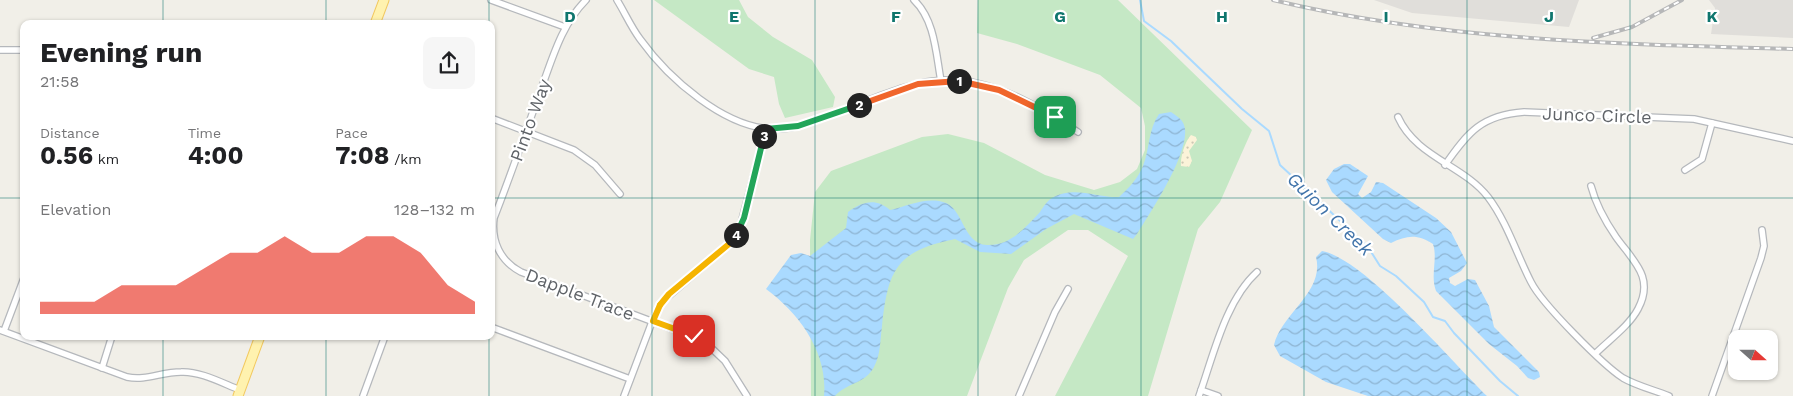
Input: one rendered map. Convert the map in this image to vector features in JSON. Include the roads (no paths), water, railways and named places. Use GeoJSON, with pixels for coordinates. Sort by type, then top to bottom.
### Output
{"type":"FeatureCollection","features":[{"type":"Feature","properties":{"kind":"main road"},"geometry":{"type":"LineString","coordinates":[[376,20],[384,0]]}},
{"type":"Feature","properties":{"kind":"main road"},"geometry":{"type":"LineString","coordinates":[[239,393],[259,340]]}},
{"type":"Feature","properties":{"kind":"street"},"geometry":{"type":"LineString","coordinates":[[491,0],[565,27]]}},
{"type":"Feature","properties":{"kind":"street","name":"Pinto Way"},"geometry":{"type":"LineString","coordinates":[[495,215],[565,27],[586,0]]}},
{"type":"Feature","properties":{"kind":"street"},"geometry":{"type":"LineString","coordinates":[[617,0],[639,38],[671,75],[724,115],[743,124],[766,129],[798,126],[905,88],[941,81],[970,82],[999,90],[1038,108],[1078,132]]}},
{"type":"Feature","properties":{"kind":"street"},"geometry":{"type":"LineString","coordinates":[[914,0],[923,10],[930,25],[941,81]]}},
{"type":"Feature","properties":{"kind":"street"},"geometry":{"type":"LineString","coordinates":[[0,50],[20,50]]}},
{"type":"Feature","properties":{"kind":"street","name":"Junco Circle"},"geometry":{"type":"LineString","coordinates":[[1445,165],[1463,139],[1475,128],[1490,119],[1508,113],[1524,112],[1694,119],[1793,141]]}},
{"type":"Feature","properties":{"kind":"street"},"geometry":{"type":"LineString","coordinates":[[1398,117],[1404,131],[1428,152],[1473,183],[1487,196],[1537,292],[1596,354],[1624,378],[1669,396]]}},
{"type":"Feature","properties":{"kind":"street"},"geometry":{"type":"LineString","coordinates":[[495,119],[562,144],[583,155],[598,168],[620,194]]}},
{"type":"Feature","properties":{"kind":"street"},"geometry":{"type":"LineString","coordinates":[[1685,170],[1702,158],[1712,123]]}},
{"type":"Feature","properties":{"kind":"street"},"geometry":{"type":"LineString","coordinates":[[624,396],[653,321],[666,297],[729,244],[740,227],[766,129]]}},
{"type":"Feature","properties":{"kind":"street"},"geometry":{"type":"LineString","coordinates":[[1591,186],[1599,211],[1641,271],[1644,287],[1638,309],[1596,354]]}},
{"type":"Feature","properties":{"kind":"street"},"geometry":{"type":"LineString","coordinates":[[1712,396],[1761,258],[1764,246],[1762,230]]}},
{"type":"Feature","properties":{"kind":"street","name":"Dapple Trace"},"geometry":{"type":"LineString","coordinates":[[495,243],[503,257],[518,271],[694,336],[707,344],[728,365],[747,396]]}},
{"type":"Feature","properties":{"kind":"street"},"geometry":{"type":"LineString","coordinates":[[1218,396],[1200,393],[1231,308],[1243,287],[1256,272]]}},
{"type":"Feature","properties":{"kind":"street"},"geometry":{"type":"LineString","coordinates":[[20,288],[2,331],[20,338]]}},
{"type":"Feature","properties":{"kind":"street"},"geometry":{"type":"LineString","coordinates":[[1019,396],[1056,312],[1068,290]]}},
{"type":"Feature","properties":{"kind":"street"},"geometry":{"type":"LineString","coordinates":[[495,328],[630,379]]}},
{"type":"Feature","properties":{"kind":"street"},"geometry":{"type":"LineString","coordinates":[[26,340],[123,376],[139,379],[174,372],[190,372],[239,393]]}},
{"type":"Feature","properties":{"kind":"street"},"geometry":{"type":"LineString","coordinates":[[102,368],[111,340]]}},
{"type":"Feature","properties":{"kind":"street"},"geometry":{"type":"LineString","coordinates":[[363,396],[384,340]]}},
{"type":"Feature","properties":{"kind":"water"},"geometry":{"type":"Polygon","coordinates":[[[1171,112],[1180,119],[1185,129],[1181,154],[1159,198],[1133,239],[1074,214],[1046,229],[1011,254],[980,252],[955,239],[920,250],[908,257],[892,277],[884,307],[879,352],[874,367],[866,377],[844,388],[835,396],[824,396],[824,380],[821,365],[809,336],[790,310],[766,289],[791,255],[801,253],[810,256],[846,228],[848,212],[859,205],[869,202],[875,202],[890,210],[923,201],[943,202],[950,205],[955,211],[973,239],[987,245],[1003,243],[1023,230],[1048,201],[1060,194],[1077,192],[1119,197],[1133,183],[1141,170],[1155,120],[1159,114],[1171,112]]]}},
{"type":"Feature","properties":{"kind":"water"},"geometry":{"type":"Polygon","coordinates":[[[1344,164],[1350,164],[1368,176],[1358,194],[1362,198],[1371,192],[1376,182],[1383,183],[1436,218],[1451,232],[1467,263],[1461,271],[1449,278],[1450,283],[1455,286],[1468,279],[1475,280],[1489,306],[1494,327],[1539,372],[1540,377],[1534,380],[1528,378],[1517,366],[1489,344],[1436,291],[1434,285],[1435,255],[1433,244],[1417,237],[1402,238],[1391,243],[1383,239],[1332,192],[1326,180],[1334,169],[1344,164]]]}},
{"type":"Feature","properties":{"kind":"water"},"geometry":{"type":"Polygon","coordinates":[[[1322,251],[1340,258],[1361,272],[1384,292],[1408,314],[1487,396],[1368,396],[1326,382],[1280,356],[1274,345],[1278,334],[1309,292],[1317,270],[1316,257],[1322,251]]]}},
{"type":"Feature","properties":{"kind":"waterway","name":"Guion Creek"},"geometry":{"type":"LineString","coordinates":[[1140,0],[1144,21],[1171,41],[1242,109],[1269,131],[1280,165],[1368,247],[1380,266],[1396,276],[1424,302],[1433,317],[1445,321],[1500,381],[1518,396]]}},
{"type":"Feature","properties":{"kind":"railway"},"geometry":{"type":"LineString","coordinates":[[1273,0],[1337,14],[1466,32],[1597,42],[1793,49]]}},
{"type":"Feature","properties":{"kind":"railway"},"geometry":{"type":"LineString","coordinates":[[1593,38],[1632,27],[1682,0]]}}]}
